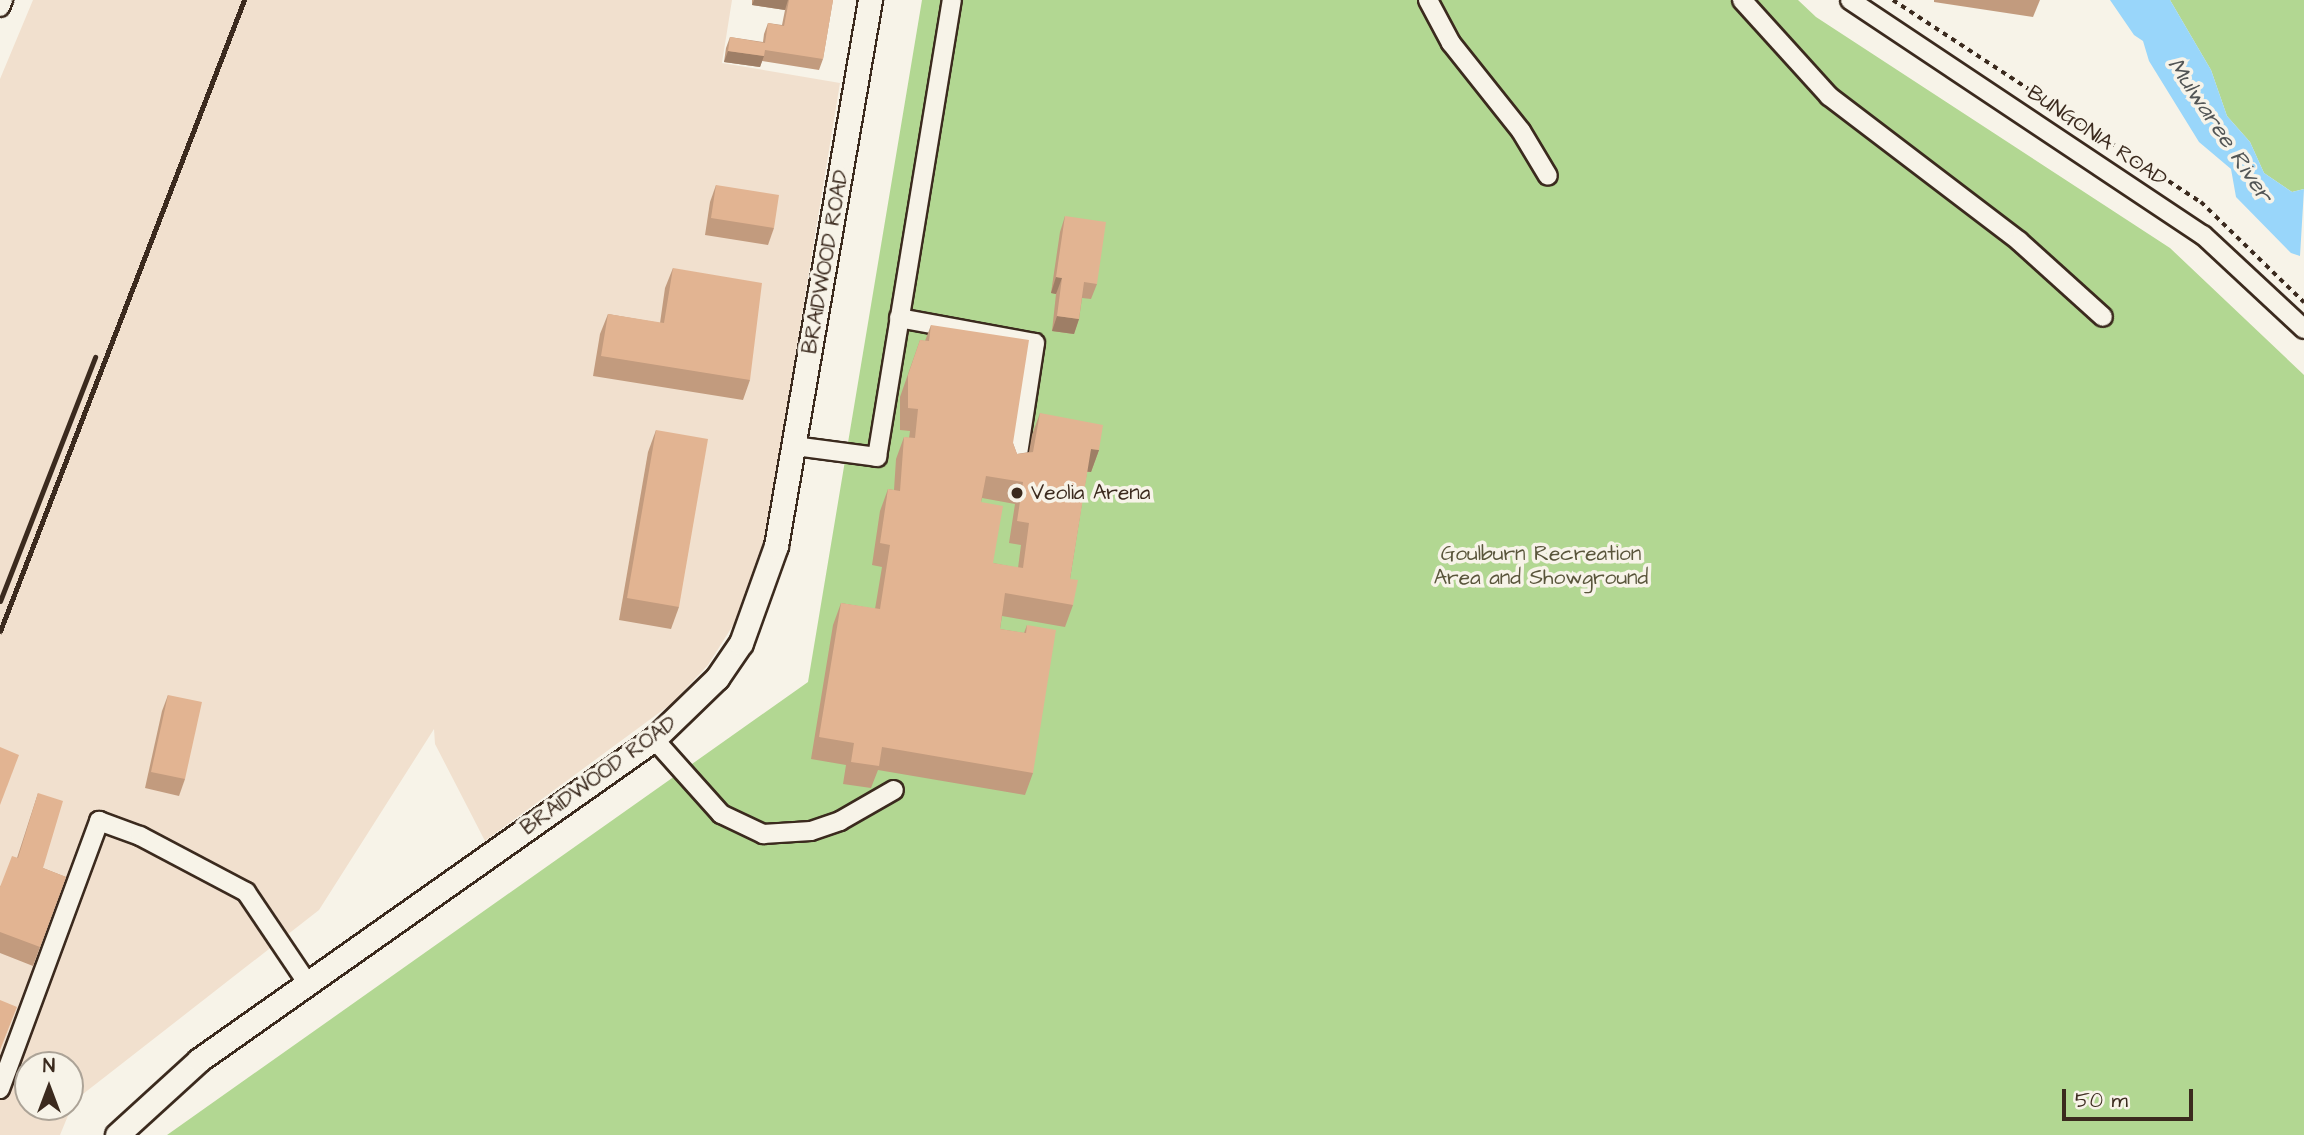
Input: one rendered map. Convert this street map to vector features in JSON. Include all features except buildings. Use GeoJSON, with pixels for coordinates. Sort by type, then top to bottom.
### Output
{"type":"FeatureCollection","features":[{"type":"Feature","properties":{"kind":"main road","name":"BRAIDWOOD ROAD"},"geometry":{"type":"LineString","coordinates":[[117,1135],[199,1060],[654,739],[717,678],[741,643],[760,601],[776,546],[870,0]]}},
{"type":"Feature","properties":{"kind":"street"},"geometry":{"type":"LineString","coordinates":[[0,7],[3,0]]}},
{"type":"Feature","properties":{"kind":"street"},"geometry":{"type":"LineString","coordinates":[[795,446],[877,457],[952,0]]}},
{"type":"Feature","properties":{"kind":"street"},"geometry":{"type":"LineString","coordinates":[[1428,0],[1451,43],[1521,131],[1548,176]]}},
{"type":"Feature","properties":{"kind":"street"},"geometry":{"type":"LineString","coordinates":[[1742,0],[1829,96],[2019,241],[2103,317]]}},
{"type":"Feature","properties":{"kind":"street","name":"BUNGONIA ROAD"},"geometry":{"type":"LineString","coordinates":[[1850,0],[2193,228],[2304,328]]}},
{"type":"Feature","properties":{"kind":"street"},"geometry":{"type":"LineString","coordinates":[[899,318],[1035,343],[1016,467]]}},
{"type":"Feature","properties":{"kind":"street"},"geometry":{"type":"LineString","coordinates":[[654,739],[721,814],[763,834],[811,831],[840,821],[894,790]]}},
{"type":"Feature","properties":{"kind":"street"},"geometry":{"type":"LineString","coordinates":[[0,1089],[99,821],[128,831],[246,892],[308,984]]}},
{"type":"Feature","properties":{"kind":"path"},"geometry":{"type":"LineString","coordinates":[[1893,0],[2201,202],[2304,302]]}},
{"type":"Feature","properties":{"kind":"shaded area"},"geometry":{"type":"Polygon","coordinates":[[[33,0],[732,0],[722,63],[840,83],[764,547],[742,611],[708,665],[671,704],[485,841],[435,744],[434,729],[319,910],[84,1093],[84,1051],[14,1051],[14,1121],[66,1121],[60,1135],[0,1135],[0,79],[33,0]]]}},
{"type":"Feature","properties":{"kind":"green space","name":"Goulburn Recreation Area and Showground"},"geometry":{"type":"Polygon","coordinates":[[[922,0],[1798,0],[1816,17],[2170,248],[2304,375],[2304,1135],[167,1135],[808,682],[922,0]]]}},
{"type":"Feature","properties":{"kind":"green space"},"geometry":{"type":"Polygon","coordinates":[[[2170,0],[2304,0],[2304,189],[2292,192],[2264,173],[2250,142],[2227,116],[2211,70],[2170,0]]]}},
{"type":"Feature","properties":{"kind":"water","name":"Mulwaree River"},"geometry":{"type":"Polygon","coordinates":[[[2110,0],[2170,0],[2211,70],[2227,116],[2250,142],[2264,173],[2292,192],[2304,189],[2300,256],[2291,253],[2236,197],[2231,169],[2199,142],[2149,61],[2143,41],[2134,35],[2110,0]]]}},
{"type":"Feature","properties":{"kind":"railway"},"geometry":{"type":"LineString","coordinates":[[0,631],[244,0]]}},
{"type":"Feature","properties":{"kind":"railway"},"geometry":{"type":"LineString","coordinates":[[0,601],[95,357]]}},
{"type":"Feature","properties":{"kind":"place","name":"Veolia Arena"},"geometry":{"type":"Point","coordinates":[1017,493]}}]}
